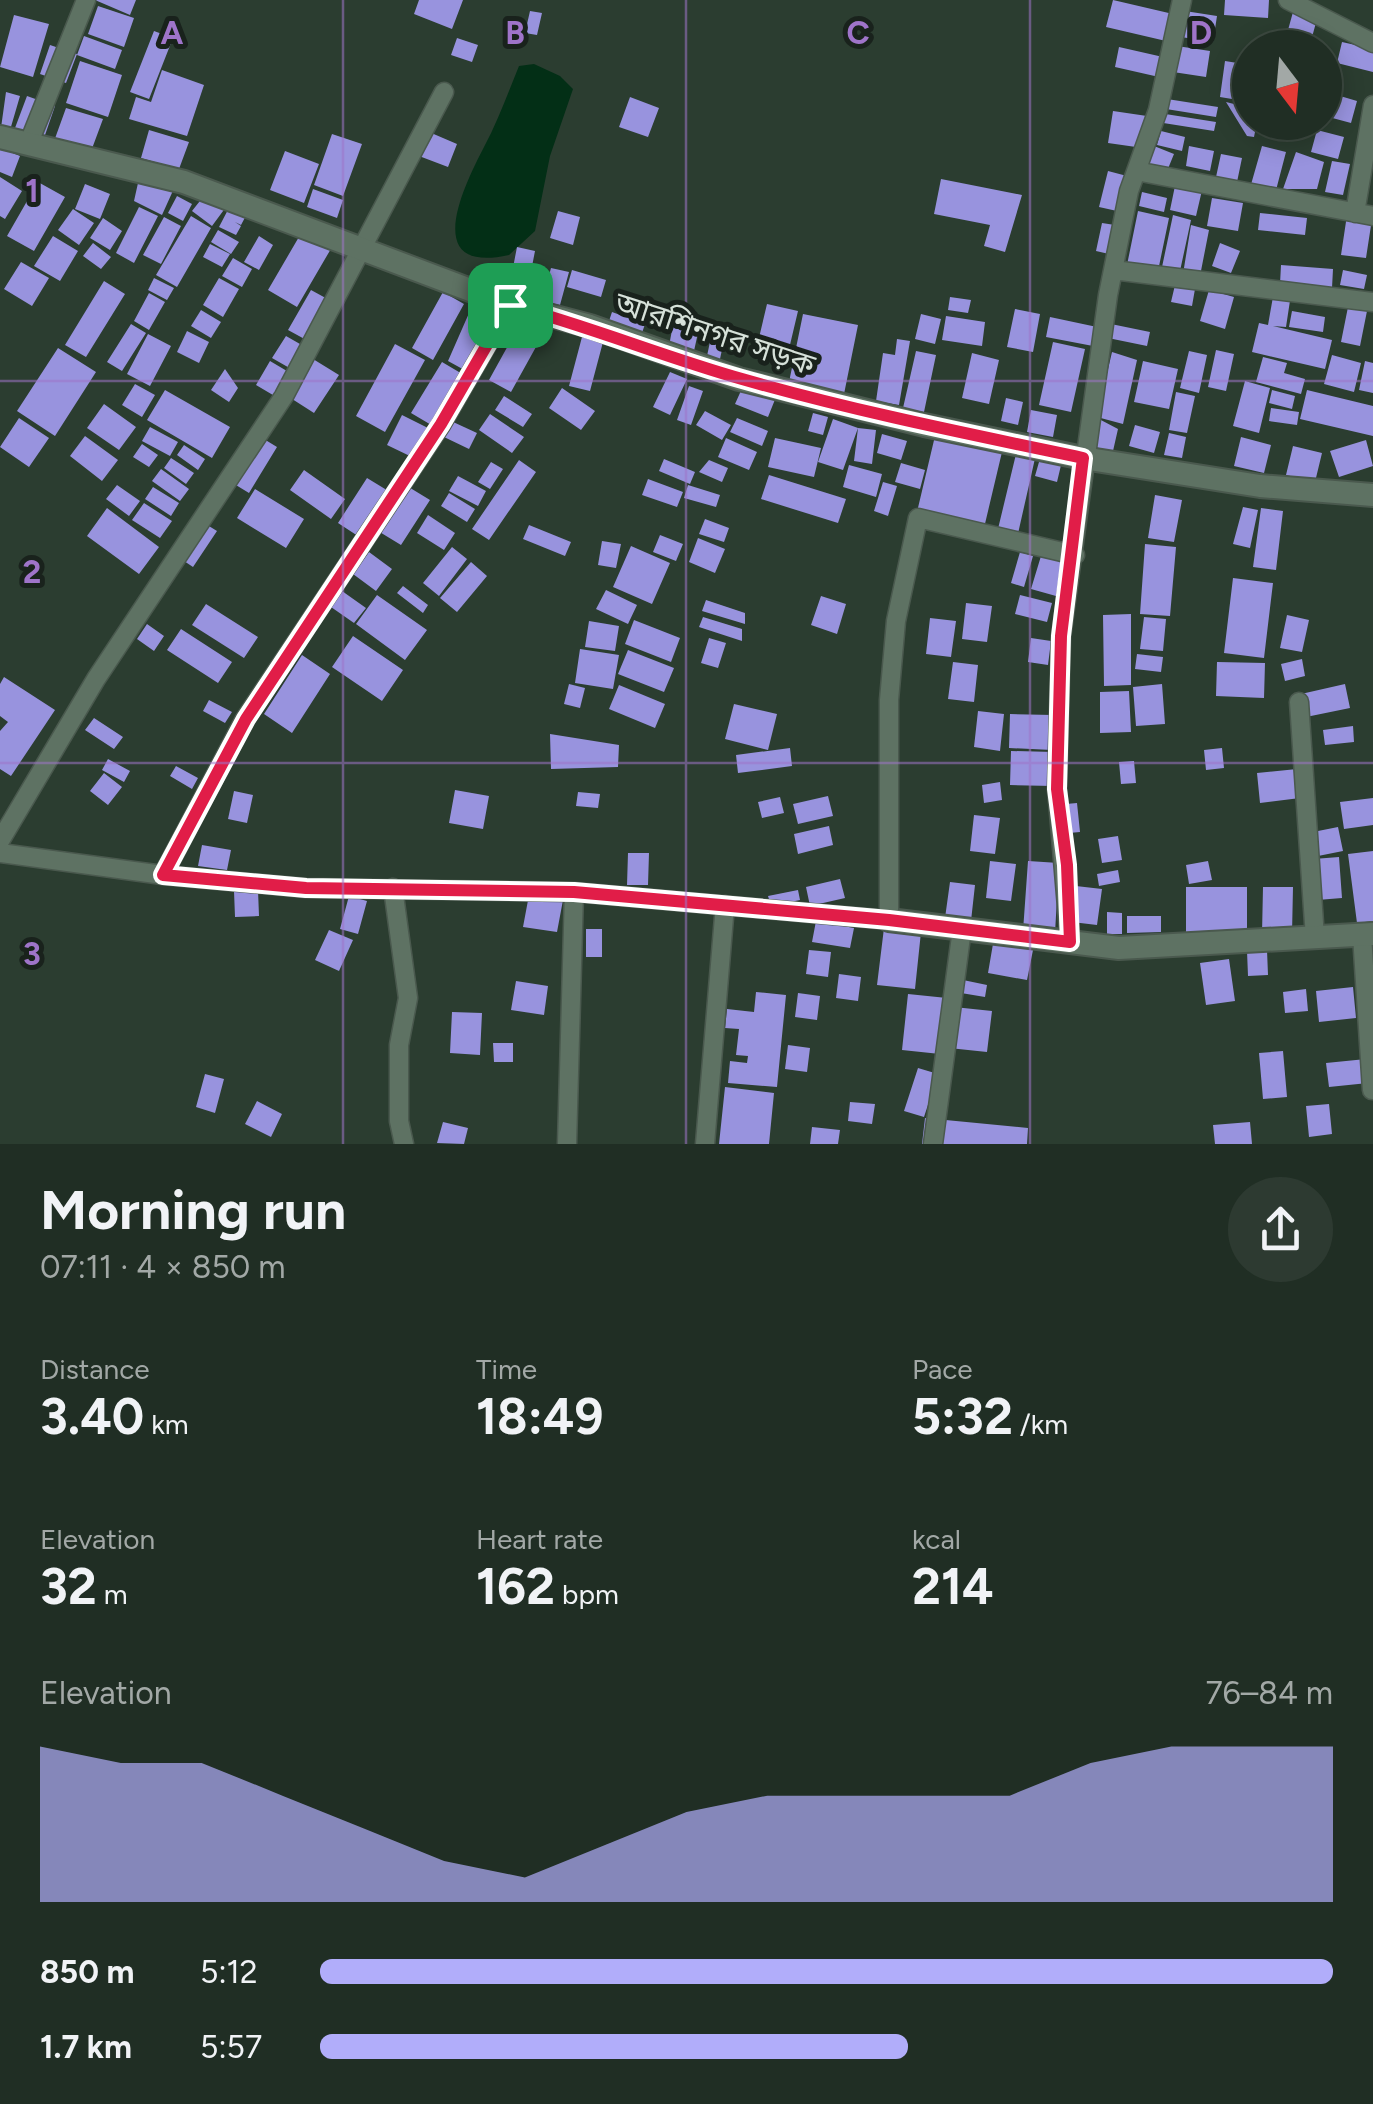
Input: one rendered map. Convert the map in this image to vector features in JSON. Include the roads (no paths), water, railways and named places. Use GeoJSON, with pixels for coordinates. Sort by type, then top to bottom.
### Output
{"type":"FeatureCollection","features":[{"type":"Feature","properties":{"kind":"street"},"geometry":{"type":"LineString","coordinates":[[28,145],[86,0]]}},
{"type":"Feature","properties":{"kind":"street"},"geometry":{"type":"LineString","coordinates":[[1070,942],[1067,865],[1057,789],[1061,636],[1083,458],[1113,270],[1136,171],[1158,110],[1182,0]]}},
{"type":"Feature","properties":{"kind":"street"},"geometry":{"type":"LineString","coordinates":[[1288,0],[1373,43]]}},
{"type":"Feature","properties":{"kind":"street"},"geometry":{"type":"LineString","coordinates":[[0,841],[96,679],[284,396],[367,247],[444,92]]}},
{"type":"Feature","properties":{"kind":"street"},"geometry":{"type":"LineString","coordinates":[[1136,171],[1364,215],[1373,105]]}},
{"type":"Feature","properties":{"kind":"street","name":"আরশিনগর সড়ক"},"geometry":{"type":"LineString","coordinates":[[0,137],[184,182],[367,247],[510,305],[590,326],[739,379],[924,425],[1083,458],[1260,486],[1373,494]]}},
{"type":"Feature","properties":{"kind":"street"},"geometry":{"type":"LineString","coordinates":[[1113,270],[1373,302]]}},
{"type":"Feature","properties":{"kind":"street"},"geometry":{"type":"LineString","coordinates":[[163,875],[246,719],[441,424],[510,305]]}},
{"type":"Feature","properties":{"kind":"street"},"geometry":{"type":"LineString","coordinates":[[889,920],[889,700],[896,621],[918,518],[1074,555]]}},
{"type":"Feature","properties":{"kind":"street"},"geometry":{"type":"LineString","coordinates":[[1299,702],[1315,938]]}},
{"type":"Feature","properties":{"kind":"street"},"geometry":{"type":"LineString","coordinates":[[0,853],[163,875],[306,888],[574,892],[889,920],[1118,948],[1367,934],[1372,1090]]}},
{"type":"Feature","properties":{"kind":"street"},"geometry":{"type":"LineString","coordinates":[[392,888],[408,998],[399,1045],[399,1122],[404,1144]]}},
{"type":"Feature","properties":{"kind":"street"},"geometry":{"type":"LineString","coordinates":[[566,1144],[574,892]]}},
{"type":"Feature","properties":{"kind":"street"},"geometry":{"type":"LineString","coordinates":[[705,1144],[725,905]]}},
{"type":"Feature","properties":{"kind":"street"},"geometry":{"type":"LineString","coordinates":[[933,1144],[962,929]]}}]}
